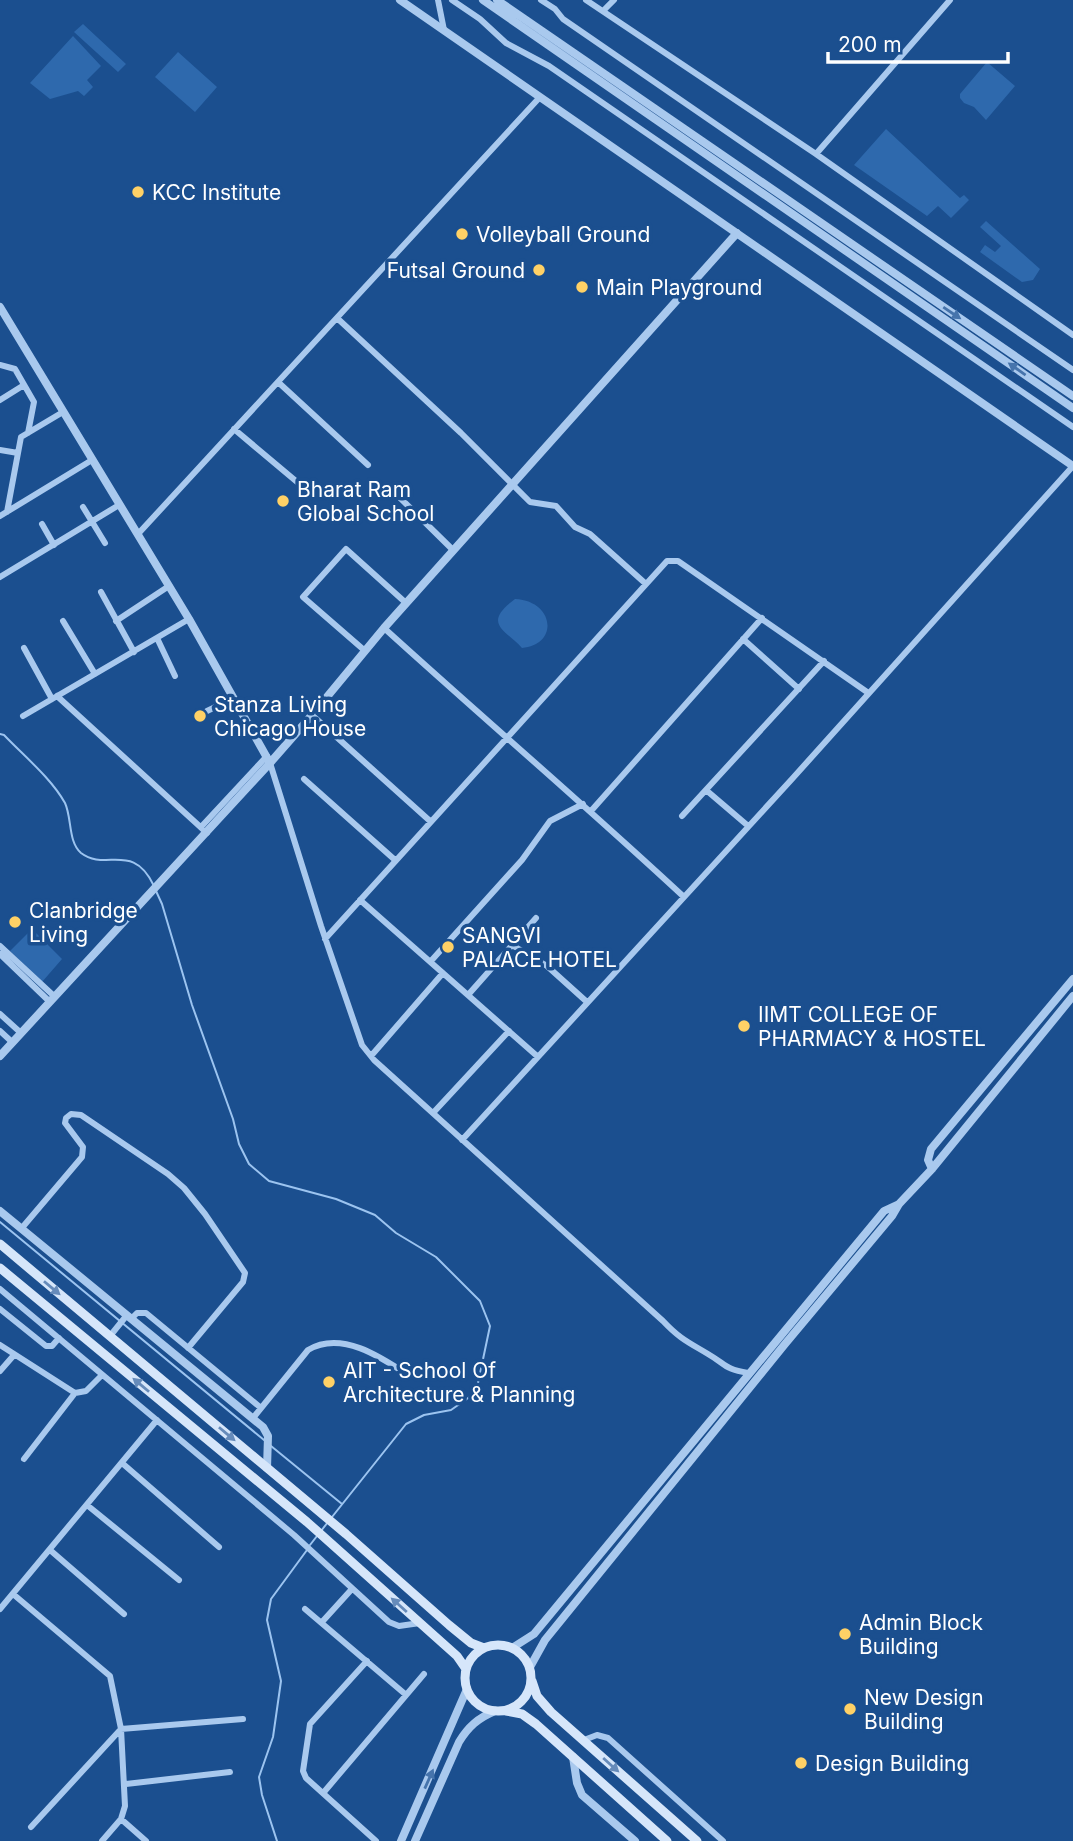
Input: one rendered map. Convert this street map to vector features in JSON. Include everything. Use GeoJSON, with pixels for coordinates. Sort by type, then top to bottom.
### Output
{"type":"FeatureCollection","features":[{"type":"Feature","properties":{"kind":"main road"},"geometry":{"type":"LineString","coordinates":[[0,1244],[113,1333],[449,1625],[471,1643],[484,1648]]}},
{"type":"Feature","properties":{"kind":"main road"},"geometry":{"type":"LineString","coordinates":[[0,1268],[307,1522],[457,1656],[466,1669]]}},
{"type":"Feature","properties":{"kind":"main road"},"geometry":{"type":"LineString","coordinates":[[667,1841],[522,1714],[487,1710],[476,1703],[467,1689],[466,1669],[470,1661],[484,1648],[491,1646],[512,1648],[524,1657],[530,1667],[537,1696],[696,1841]]}},
{"type":"Feature","properties":{"kind":"main road"},"geometry":{"type":"LineString","coordinates":[[506,1711],[524,1700],[532,1681]]}},
{"type":"Feature","properties":{"kind":"street"},"geometry":{"type":"LineString","coordinates":[[400,0],[1073,466],[462,1140]]}},
{"type":"Feature","properties":{"kind":"street"},"geometry":{"type":"LineString","coordinates":[[438,0],[444,30]]}},
{"type":"Feature","properties":{"kind":"street"},"geometry":{"type":"LineString","coordinates":[[452,0],[480,19],[506,43],[549,66],[1073,427]]}},
{"type":"Feature","properties":{"kind":"street"},"geometry":{"type":"LineString","coordinates":[[483,0],[1073,408]]}},
{"type":"Feature","properties":{"kind":"street"},"geometry":{"type":"LineString","coordinates":[[497,0],[1073,396]]}},
{"type":"Feature","properties":{"kind":"street"},"geometry":{"type":"LineString","coordinates":[[541,0],[555,9],[563,19],[1073,370]]}},
{"type":"Feature","properties":{"kind":"street"},"geometry":{"type":"LineString","coordinates":[[586,0],[816,154],[1073,335]]}},
{"type":"Feature","properties":{"kind":"street"},"geometry":{"type":"LineString","coordinates":[[603,11],[614,0]]}},
{"type":"Feature","properties":{"kind":"street"},"geometry":{"type":"LineString","coordinates":[[816,154],[950,0]]}},
{"type":"Feature","properties":{"kind":"street"},"geometry":{"type":"LineString","coordinates":[[138,534],[469,171],[540,97]]}},
{"type":"Feature","properties":{"kind":"street"},"geometry":{"type":"LineString","coordinates":[[0,1056],[148,897],[268,759],[312,716],[364,650],[737,233]]}},
{"type":"Feature","properties":{"kind":"street"},"geometry":{"type":"LineString","coordinates":[[0,307],[189,619],[268,759],[358,1035],[371,1056],[679,1338],[727,1369],[748,1373]]}},
{"type":"Feature","properties":{"kind":"street"},"geometry":{"type":"LineString","coordinates":[[337,318],[533,503],[556,506],[575,527],[590,534],[646,584]]}},
{"type":"Feature","properties":{"kind":"street"},"geometry":{"type":"LineString","coordinates":[[0,365],[15,369],[34,401],[28,432]]}},
{"type":"Feature","properties":{"kind":"street"},"geometry":{"type":"LineString","coordinates":[[278,382],[368,465]]}},
{"type":"Feature","properties":{"kind":"street"},"geometry":{"type":"LineString","coordinates":[[0,400],[24,385]]}},
{"type":"Feature","properties":{"kind":"street"},"geometry":{"type":"LineString","coordinates":[[3,514],[21,437],[63,412]]}},
{"type":"Feature","properties":{"kind":"street"},"geometry":{"type":"LineString","coordinates":[[234,429],[309,492]]}},
{"type":"Feature","properties":{"kind":"street"},"geometry":{"type":"LineString","coordinates":[[0,450],[18,453]]}},
{"type":"Feature","properties":{"kind":"street"},"geometry":{"type":"LineString","coordinates":[[3,514],[92,460]]}},
{"type":"Feature","properties":{"kind":"street"},"geometry":{"type":"LineString","coordinates":[[389,486],[453,550]]}},
{"type":"Feature","properties":{"kind":"street"},"geometry":{"type":"LineString","coordinates":[[0,577],[119,505]]}},
{"type":"Feature","properties":{"kind":"street"},"geometry":{"type":"LineString","coordinates":[[83,507],[104,543]]}},
{"type":"Feature","properties":{"kind":"street"},"geometry":{"type":"LineString","coordinates":[[42,524],[54,545]]}},
{"type":"Feature","properties":{"kind":"street"},"geometry":{"type":"LineString","coordinates":[[364,650],[303,597],[346,549],[406,603]]}},
{"type":"Feature","properties":{"kind":"street"},"geometry":{"type":"LineString","coordinates":[[325,939],[663,564],[675,559],[867,692]]}},
{"type":"Feature","properties":{"kind":"street"},"geometry":{"type":"LineString","coordinates":[[116,621],[169,586]]}},
{"type":"Feature","properties":{"kind":"street"},"geometry":{"type":"LineString","coordinates":[[101,592],[134,652]]}},
{"type":"Feature","properties":{"kind":"street"},"geometry":{"type":"LineString","coordinates":[[591,811],[762,618]]}},
{"type":"Feature","properties":{"kind":"street"},"geometry":{"type":"LineString","coordinates":[[23,716],[189,619]]}},
{"type":"Feature","properties":{"kind":"street"},"geometry":{"type":"LineString","coordinates":[[63,621],[95,674]]}},
{"type":"Feature","properties":{"kind":"street"},"geometry":{"type":"LineString","coordinates":[[384,628],[684,897]]}},
{"type":"Feature","properties":{"kind":"street"},"geometry":{"type":"LineString","coordinates":[[157,638],[175,676]]}},
{"type":"Feature","properties":{"kind":"street"},"geometry":{"type":"LineString","coordinates":[[743,639],[799,689]]}},
{"type":"Feature","properties":{"kind":"street"},"geometry":{"type":"LineString","coordinates":[[24,648],[54,698],[204,830]]}},
{"type":"Feature","properties":{"kind":"street"},"geometry":{"type":"LineString","coordinates":[[682,816],[824,661]]}},
{"type":"Feature","properties":{"kind":"street"},"geometry":{"type":"LineString","coordinates":[[208,711],[234,698]]}},
{"type":"Feature","properties":{"kind":"street"},"geometry":{"type":"LineString","coordinates":[[312,716],[430,821]]}},
{"type":"Feature","properties":{"kind":"street"},"geometry":{"type":"LineString","coordinates":[[304,779],[395,860]]}},
{"type":"Feature","properties":{"kind":"street"},"geometry":{"type":"LineString","coordinates":[[706,790],[747,825]]}},
{"type":"Feature","properties":{"kind":"street"},"geometry":{"type":"LineString","coordinates":[[431,961],[522,860],[550,821],[583,804]]}},
{"type":"Feature","properties":{"kind":"street"},"geometry":{"type":"LineString","coordinates":[[360,900],[537,1056]]}},
{"type":"Feature","properties":{"kind":"street"},"geometry":{"type":"LineString","coordinates":[[468,995],[536,918]]}},
{"type":"Feature","properties":{"kind":"street"},"geometry":{"type":"LineString","coordinates":[[512,945],[547,966],[587,1002]]}},
{"type":"Feature","properties":{"kind":"street"},"geometry":{"type":"LineString","coordinates":[[0,946],[52,999]]}},
{"type":"Feature","properties":{"kind":"street"},"geometry":{"type":"LineString","coordinates":[[0,954],[52,999]]}},
{"type":"Feature","properties":{"kind":"street"},"geometry":{"type":"LineString","coordinates":[[371,1056],[443,973]]}},
{"type":"Feature","properties":{"kind":"street"},"geometry":{"type":"LineString","coordinates":[[932,1169],[928,1160],[931,1149],[1073,979]]}},
{"type":"Feature","properties":{"kind":"street"},"geometry":{"type":"LineString","coordinates":[[530,1667],[545,1640],[892,1216],[899,1204],[932,1169],[1073,996]]}},
{"type":"Feature","properties":{"kind":"street"},"geometry":{"type":"LineString","coordinates":[[0,1014],[21,1033]]}},
{"type":"Feature","properties":{"kind":"street"},"geometry":{"type":"LineString","coordinates":[[0,1031],[12,1042]]}},
{"type":"Feature","properties":{"kind":"street"},"geometry":{"type":"LineString","coordinates":[[433,1113],[509,1031]]}},
{"type":"Feature","properties":{"kind":"street"},"geometry":{"type":"LineString","coordinates":[[21,1229],[82,1157],[83,1147],[65,1122],[71,1114],[81,1115],[168,1174],[205,1214],[245,1273],[243,1282],[188,1348]]}},
{"type":"Feature","properties":{"kind":"street"},"geometry":{"type":"LineString","coordinates":[[512,1648],[534,1634],[884,1211],[899,1204]]}},
{"type":"Feature","properties":{"kind":"street"},"geometry":{"type":"LineString","coordinates":[[0,1212],[263,1427],[268,1436],[267,1468]]}},
{"type":"Feature","properties":{"kind":"street"},"geometry":{"type":"LineString","coordinates":[[0,1289],[294,1535],[392,1625],[420,1623]]}},
{"type":"Feature","properties":{"kind":"street"},"geometry":{"type":"LineString","coordinates":[[0,1309],[47,1346],[52,1346],[59,1338]]}},
{"type":"Feature","properties":{"kind":"street"},"geometry":{"type":"LineString","coordinates":[[113,1333],[127,1318],[137,1313],[146,1313],[261,1408]]}},
{"type":"Feature","properties":{"kind":"street"},"geometry":{"type":"LineString","coordinates":[[0,1345],[75,1394]]}},
{"type":"Feature","properties":{"kind":"street"},"geometry":{"type":"LineString","coordinates":[[253,1418],[308,1350],[319,1345],[344,1345],[375,1353],[408,1375]]}},
{"type":"Feature","properties":{"kind":"street"},"geometry":{"type":"LineString","coordinates":[[0,1371],[14,1355]]}},
{"type":"Feature","properties":{"kind":"street"},"geometry":{"type":"LineString","coordinates":[[24,1459],[75,1394],[86,1391],[102,1375]]}},
{"type":"Feature","properties":{"kind":"street"},"geometry":{"type":"LineString","coordinates":[[0,1609],[157,1420]]}},
{"type":"Feature","properties":{"kind":"street"},"geometry":{"type":"LineString","coordinates":[[122,1463],[219,1547]]}},
{"type":"Feature","properties":{"kind":"street"},"geometry":{"type":"LineString","coordinates":[[87,1505],[179,1580]]}},
{"type":"Feature","properties":{"kind":"street"},"geometry":{"type":"LineString","coordinates":[[50,1550],[124,1614]]}},
{"type":"Feature","properties":{"kind":"street"},"geometry":{"type":"LineString","coordinates":[[322,1622],[351,1590]]}},
{"type":"Feature","properties":{"kind":"street"},"geometry":{"type":"LineString","coordinates":[[13,1594],[110,1676],[121,1729],[126,1784],[125,1806],[121,1819],[102,1841]]}},
{"type":"Feature","properties":{"kind":"street"},"geometry":{"type":"LineString","coordinates":[[305,1609],[405,1694]]}},
{"type":"Feature","properties":{"kind":"street"},"geometry":{"type":"LineString","coordinates":[[367,1661],[309,1727],[303,1774],[376,1841]]}},
{"type":"Feature","properties":{"kind":"street"},"geometry":{"type":"LineString","coordinates":[[324,1792],[424,1674]]}},
{"type":"Feature","properties":{"kind":"street"},"geometry":{"type":"LineString","coordinates":[[401,1841],[467,1689]]}},
{"type":"Feature","properties":{"kind":"street"},"geometry":{"type":"LineString","coordinates":[[415,1841],[463,1736],[481,1717],[495,1711]]}},
{"type":"Feature","properties":{"kind":"street"},"geometry":{"type":"LineString","coordinates":[[32,1827],[121,1729],[243,1719]]}},
{"type":"Feature","properties":{"kind":"street"},"geometry":{"type":"LineString","coordinates":[[584,1740],[597,1735],[608,1738],[723,1841]]}},
{"type":"Feature","properties":{"kind":"street"},"geometry":{"type":"LineString","coordinates":[[573,1757],[582,1795],[635,1841]]}},
{"type":"Feature","properties":{"kind":"street"},"geometry":{"type":"LineString","coordinates":[[126,1784],[230,1772]]}},
{"type":"Feature","properties":{"kind":"street"},"geometry":{"type":"LineString","coordinates":[[121,1819],[146,1841]]}},
{"type":"Feature","properties":{"kind":"street"},"geometry":{"type":"LineString","coordinates":[[363,1841],[367,1833]]}},
{"type":"Feature","properties":{"kind":"shaded area"},"geometry":{"type":"Polygon","coordinates":[[[83,24],[126,64],[118,72],[74,32],[83,24]]]}},
{"type":"Feature","properties":{"kind":"shaded area"},"geometry":{"type":"Polygon","coordinates":[[[73,36],[101,66],[87,80],[93,87],[84,96],[78,91],[50,99],[30,83],[73,36]]]}},
{"type":"Feature","properties":{"kind":"shaded area"},"geometry":{"type":"Polygon","coordinates":[[[178,52],[217,87],[195,112],[155,77],[178,52]]]}},
{"type":"Feature","properties":{"kind":"shaded area"},"geometry":{"type":"Polygon","coordinates":[[[987,62],[1015,86],[986,120],[974,107],[964,103],[960,94],[987,62]]]}},
{"type":"Feature","properties":{"kind":"shaded area"},"geometry":{"type":"Polygon","coordinates":[[[886,129],[960,198],[964,195],[969,200],[951,218],[938,206],[927,216],[854,165],[886,129]]]}},
{"type":"Feature","properties":{"kind":"shaded area"},"geometry":{"type":"Polygon","coordinates":[[[986,221],[1040,269],[1033,280],[1022,282],[980,252],[985,245],[995,252],[1001,246],[980,227],[986,221]]]}},
{"type":"Feature","properties":{"kind":"shaded area"},"geometry":{"type":"Polygon","coordinates":[[[515,599],[538,607],[545,615],[547,632],[534,645],[522,648],[500,626],[500,615],[515,599]]]}},
{"type":"Feature","properties":{"kind":"shaded area"},"geometry":{"type":"Polygon","coordinates":[[[32,929],[62,959],[42,982],[10,951],[32,929]]]}},
{"type":"Feature","properties":{"kind":"waterway"},"geometry":{"type":"LineString","coordinates":[[0,734],[37,768],[59,794],[67,809],[74,843],[81,853],[90,858],[128,861],[137,865],[146,872],[154,886]]}},
{"type":"Feature","properties":{"kind":"waterway"},"geometry":{"type":"LineString","coordinates":[[156,891],[239,1144],[249,1164],[269,1181],[336,1199],[375,1215],[396,1233],[436,1257],[480,1301],[490,1326],[478,1383],[471,1396],[451,1410],[424,1415],[406,1424],[332,1517]]}},
{"type":"Feature","properties":{"kind":"waterway"},"geometry":{"type":"LineString","coordinates":[[0,1222],[264,1440]]}},
{"type":"Feature","properties":{"kind":"waterway"},"geometry":{"type":"LineString","coordinates":[[271,1446],[342,1504]]}},
{"type":"Feature","properties":{"kind":"waterway"},"geometry":{"type":"LineString","coordinates":[[321,1531],[328,1522]]}},
{"type":"Feature","properties":{"kind":"waterway"},"geometry":{"type":"LineString","coordinates":[[310,1545],[317,1536]]}},
{"type":"Feature","properties":{"kind":"waterway"},"geometry":{"type":"LineString","coordinates":[[277,1841],[259,1777],[273,1737],[281,1681],[267,1620],[271,1599],[307,1550]]}},
{"type":"Feature","properties":{"kind":"place","name":"KCC Institute"},"geometry":{"type":"Point","coordinates":[138,192]}},
{"type":"Feature","properties":{"kind":"place","name":"Volleyball Ground"},"geometry":{"type":"Point","coordinates":[462,234]}},
{"type":"Feature","properties":{"kind":"place","name":"Futsal Ground"},"geometry":{"type":"Point","coordinates":[539,270]}},
{"type":"Feature","properties":{"kind":"place","name":"Main Playground"},"geometry":{"type":"Point","coordinates":[582,287]}},
{"type":"Feature","properties":{"kind":"place","name":"Bharat Ram Global School"},"geometry":{"type":"Point","coordinates":[283,501]}},
{"type":"Feature","properties":{"kind":"place","name":"Stanza Living Chicago House"},"geometry":{"type":"Point","coordinates":[200,716]}},
{"type":"Feature","properties":{"kind":"place","name":"Clanbridge Living"},"geometry":{"type":"Point","coordinates":[15,922]}},
{"type":"Feature","properties":{"kind":"place","name":"SANGVI PALACE HOTEL"},"geometry":{"type":"Point","coordinates":[448,947]}},
{"type":"Feature","properties":{"kind":"place","name":"IIMT COLLEGE OF PHARMACY & HOSTEL"},"geometry":{"type":"Point","coordinates":[744,1026]}},
{"type":"Feature","properties":{"kind":"place","name":"AIT - School Of Architecture & Planning"},"geometry":{"type":"Point","coordinates":[329,1382]}},
{"type":"Feature","properties":{"kind":"place","name":"Admin Block Building"},"geometry":{"type":"Point","coordinates":[845,1634]}},
{"type":"Feature","properties":{"kind":"place","name":"New Design Building"},"geometry":{"type":"Point","coordinates":[850,1709]}},
{"type":"Feature","properties":{"kind":"place","name":"Design Building"},"geometry":{"type":"Point","coordinates":[801,1763]}}]}
